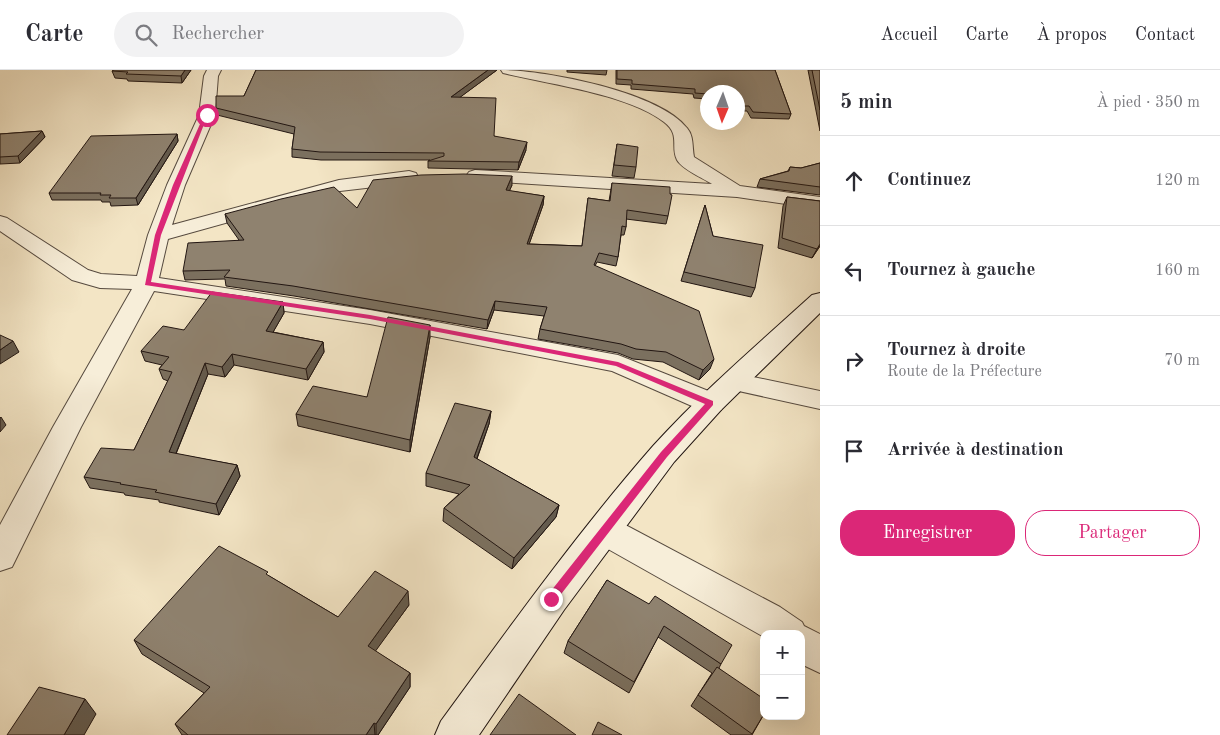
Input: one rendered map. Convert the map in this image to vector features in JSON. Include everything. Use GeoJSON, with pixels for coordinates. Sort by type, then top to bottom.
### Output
{"type":"FeatureCollection","features":[{"type":"Feature","properties":{"kind":"street"},"geometry":{"type":"LineString","coordinates":[[0,557],[67,427],[147,283],[158,235],[176,185],[207,115],[211,76],[214,70]]}},
{"type":"Feature","properties":{"kind":"street"},"geometry":{"type":"LineString","coordinates":[[508,70],[629,99],[663,113],[681,130],[686,160],[737,191]]}},
{"type":"Feature","properties":{"kind":"street"},"geometry":{"type":"LineString","coordinates":[[454,175],[737,191],[820,202]]}},
{"type":"Feature","properties":{"kind":"street"},"geometry":{"type":"LineString","coordinates":[[158,235],[339,186],[426,176]]}},
{"type":"Feature","properties":{"kind":"street"},"geometry":{"type":"LineString","coordinates":[[0,222],[80,275],[100,281],[147,283],[370,317],[618,364],[711,403]]}},
{"type":"Feature","properties":{"kind":"street"},"geometry":{"type":"LineString","coordinates":[[455,735],[551,599],[664,454],[711,403],[820,300]]}},
{"type":"Feature","properties":{"kind":"street"},"geometry":{"type":"LineString","coordinates":[[734,382],[820,400]]}},
{"type":"Feature","properties":{"kind":"street"},"geometry":{"type":"LineString","coordinates":[[604,530],[767,619],[783,630]]}},
{"type":"Feature","properties":{"kind":"street"},"geometry":{"type":"LineString","coordinates":[[805,645],[820,655]]}},
{"type":"Feature","properties":{"kind":"building"},"geometry":{"type":"Polygon","coordinates":[[[185,70],[181,76],[126,74],[128,72],[112,71],[185,70]]]}},
{"type":"Feature","properties":{"kind":"building"},"geometry":{"type":"Polygon","coordinates":[[[256,70],[488,70],[451,97],[496,98],[494,136],[527,142],[519,162],[428,161],[444,156],[444,153],[320,152],[292,149],[295,127],[216,108],[216,96],[244,96],[256,70]]]}},
{"type":"Feature","properties":{"kind":"building"},"geometry":{"type":"Polygon","coordinates":[[[617,70],[775,70],[791,114],[753,112],[749,106],[745,106],[745,85],[700,85],[700,93],[695,93],[695,89],[632,84],[632,80],[617,79],[617,70]]]}},
{"type":"Feature","properties":{"kind":"building"},"geometry":{"type":"Polygon","coordinates":[[[812,70],[820,70],[820,110],[812,70]]]}},
{"type":"Feature","properties":{"kind":"building"},"geometry":{"type":"Polygon","coordinates":[[[42,131],[18,156],[0,157],[0,134],[42,131]]]}},
{"type":"Feature","properties":{"kind":"building"},"geometry":{"type":"Polygon","coordinates":[[[177,134],[136,198],[109,198],[111,195],[100,195],[101,193],[49,193],[91,136],[177,134]]]}},
{"type":"Feature","properties":{"kind":"building"},"geometry":{"type":"Polygon","coordinates":[[[617,144],[638,147],[636,167],[614,165],[617,144]]]}},
{"type":"Feature","properties":{"kind":"building"},"geometry":{"type":"Polygon","coordinates":[[[820,163],[820,187],[760,179],[789,171],[790,167],[801,168],[820,163]]]}},
{"type":"Feature","properties":{"kind":"building"},"geometry":{"type":"Polygon","coordinates":[[[421,175],[512,176],[506,190],[544,196],[527,244],[582,246],[588,198],[610,201],[612,183],[670,187],[670,194],[672,195],[668,216],[627,210],[626,227],[622,226],[618,257],[599,253],[594,265],[699,311],[714,359],[703,370],[666,352],[636,349],[621,344],[540,329],[547,307],[495,301],[488,320],[293,286],[224,277],[230,270],[183,271],[188,243],[244,240],[225,214],[334,187],[357,208],[373,180],[421,175]]]}},
{"type":"Feature","properties":{"kind":"building"},"geometry":{"type":"Polygon","coordinates":[[[787,197],[820,201],[820,244],[817,249],[782,238],[787,197]]]}},
{"type":"Feature","properties":{"kind":"building"},"geometry":{"type":"Polygon","coordinates":[[[705,205],[713,236],[763,245],[755,288],[684,272],[705,205]]]}},
{"type":"Feature","properties":{"kind":"building"},"geometry":{"type":"Polygon","coordinates":[[[212,292],[283,302],[266,331],[323,342],[306,369],[232,354],[222,367],[205,363],[169,452],[237,465],[216,504],[155,492],[157,490],[84,477],[101,448],[134,450],[172,372],[159,369],[169,357],[141,351],[163,326],[184,330],[212,292]]]}},
{"type":"Feature","properties":{"kind":"building"},"geometry":{"type":"Polygon","coordinates":[[[388,317],[430,325],[410,440],[296,414],[313,386],[367,397],[388,317]]]}},
{"type":"Feature","properties":{"kind":"building"},"geometry":{"type":"Polygon","coordinates":[[[0,335],[13,341],[0,350],[0,335]]]}},
{"type":"Feature","properties":{"kind":"building"},"geometry":{"type":"Polygon","coordinates":[[[455,403],[491,411],[474,457],[559,505],[514,558],[444,508],[470,485],[426,473],[455,403]]]}},
{"type":"Feature","properties":{"kind":"building"},"geometry":{"type":"Polygon","coordinates":[[[219,546],[268,572],[266,574],[338,617],[375,571],[408,591],[368,646],[410,673],[376,724],[374,723],[366,735],[188,735],[175,724],[210,687],[134,640],[219,546]]]}},
{"type":"Feature","properties":{"kind":"building"},"geometry":{"type":"Polygon","coordinates":[[[607,580],[649,604],[655,596],[732,645],[721,664],[664,626],[634,682],[568,641],[607,580]]]}},
{"type":"Feature","properties":{"kind":"building"},"geometry":{"type":"Polygon","coordinates":[[[717,667],[760,696],[760,720],[752,734],[698,695],[717,667]]]}},
{"type":"Feature","properties":{"kind":"building"},"geometry":{"type":"Polygon","coordinates":[[[39,687],[85,699],[64,735],[7,735],[39,687]]]}},
{"type":"Feature","properties":{"kind":"building"},"geometry":{"type":"Polygon","coordinates":[[[519,694],[576,735],[490,735],[519,694]]]}},
{"type":"Feature","properties":{"kind":"building"},"geometry":{"type":"Polygon","coordinates":[[[598,722],[622,735],[592,735],[598,722]]]}},
{"type":"Feature","properties":{"kind":"route"},"geometry":{"type":"LineString","coordinates":[[207,115],[176,185],[158,235],[147,283],[370,317],[618,364],[711,403],[664,454],[551,599]]}}]}
